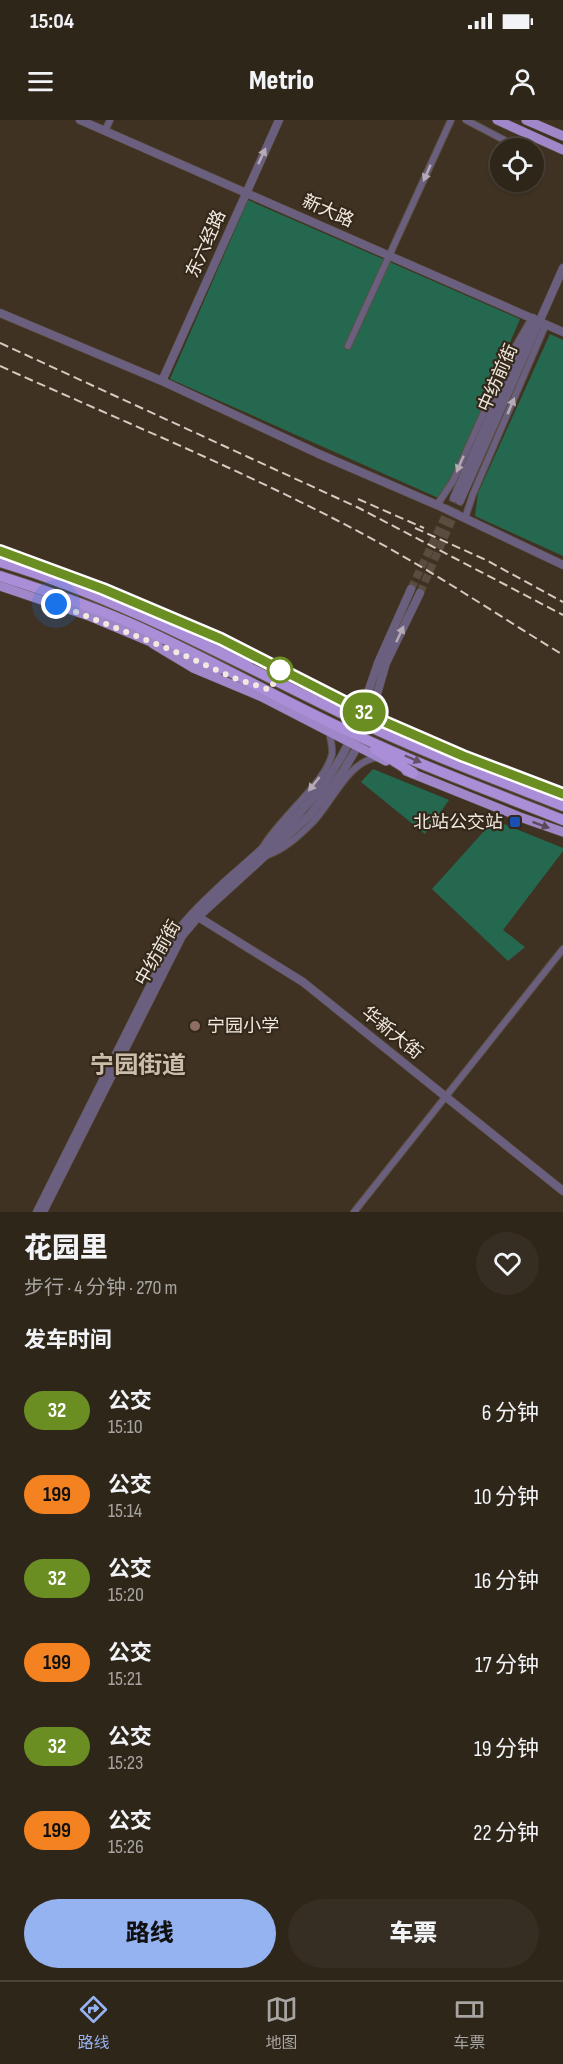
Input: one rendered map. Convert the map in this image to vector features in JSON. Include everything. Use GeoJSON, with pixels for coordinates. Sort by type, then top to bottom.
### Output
{"type":"FeatureCollection","features":[{"type":"Feature","properties":{"kind":"highway"},"geometry":{"type":"LineString","coordinates":[[0,562],[120,605],[361,722],[563,806]]}},
{"type":"Feature","properties":{"kind":"highway"},"geometry":{"type":"LineString","coordinates":[[0,576],[114,616],[270,690],[352,734],[413,773]]}},
{"type":"Feature","properties":{"kind":"highway"},"geometry":{"type":"LineString","coordinates":[[352,734],[563,820]]}},
{"type":"Feature","properties":{"kind":"main road"},"geometry":{"type":"LineString","coordinates":[[497,120],[563,150]]}},
{"type":"Feature","properties":{"kind":"main road"},"geometry":{"type":"LineString","coordinates":[[526,120],[563,136]]}},
{"type":"Feature","properties":{"kind":"main road"},"geometry":{"type":"LineString","coordinates":[[0,551],[103,589],[221,639],[358,710],[433,743],[563,794]]}},
{"type":"Feature","properties":{"kind":"main road"},"geometry":{"type":"LineString","coordinates":[[0,586],[89,616],[234,678],[270,690]]}},
{"type":"Feature","properties":{"kind":"main road"},"geometry":{"type":"LineString","coordinates":[[179,622],[239,656],[251,667]]}},
{"type":"Feature","properties":{"kind":"main road"},"geometry":{"type":"LineString","coordinates":[[153,644],[193,668],[262,698],[378,757],[563,832]]}},
{"type":"Feature","properties":{"kind":"main road"},"geometry":{"type":"LineString","coordinates":[[361,722],[433,743]]}},
{"type":"Feature","properties":{"kind":"street","name":"新大路"},"geometry":{"type":"LineString","coordinates":[[80,120],[563,332]]}},
{"type":"Feature","properties":{"kind":"street"},"geometry":{"type":"LineString","coordinates":[[105,131],[110,120]]}},
{"type":"Feature","properties":{"kind":"street","name":"东六经路"},"geometry":{"type":"LineString","coordinates":[[162,381],[279,120]]}},
{"type":"Feature","properties":{"kind":"street"},"geometry":{"type":"LineString","coordinates":[[348,346],[451,120]]}},
{"type":"Feature","properties":{"kind":"street"},"geometry":{"type":"LineString","coordinates":[[466,120],[500,138]]}},
{"type":"Feature","properties":{"kind":"street"},"geometry":{"type":"LineString","coordinates":[[457,499],[563,268]]}},
{"type":"Feature","properties":{"kind":"street"},"geometry":{"type":"LineString","coordinates":[[0,313],[162,381],[319,454],[437,505],[563,565]]}},
{"type":"Feature","properties":{"kind":"street"},"geometry":{"type":"LineString","coordinates":[[437,505],[453,481],[507,361],[525,327],[540,321]]}},
{"type":"Feature","properties":{"kind":"street"},"geometry":{"type":"LineString","coordinates":[[465,518],[540,321]]}},
{"type":"Feature","properties":{"kind":"street"},"geometry":{"type":"LineString","coordinates":[[364,704],[378,663],[411,589]]}},
{"type":"Feature","properties":{"kind":"street"},"geometry":{"type":"LineString","coordinates":[[373,708],[386,663],[420,593]]}},
{"type":"Feature","properties":{"kind":"street"},"geometry":{"type":"LineString","coordinates":[[264,852],[276,827],[300,801],[328,764],[332,754],[329,731]]}},
{"type":"Feature","properties":{"kind":"street","name":"中纺前街"},"geometry":{"type":"LineString","coordinates":[[43,1212],[175,948],[195,915],[321,802],[342,773],[351,749]]}},
{"type":"Feature","properties":{"kind":"street"},"geometry":{"type":"LineString","coordinates":[[264,852],[282,849],[314,821],[357,765],[367,759],[378,757]]}},
{"type":"Feature","properties":{"kind":"street"},"geometry":{"type":"LineString","coordinates":[[37,1212],[171,942],[195,915]]}},
{"type":"Feature","properties":{"kind":"street","name":"华新大街"},"geometry":{"type":"LineString","coordinates":[[195,915],[303,982],[563,1191]]}},
{"type":"Feature","properties":{"kind":"street"},"geometry":{"type":"LineString","coordinates":[[354,1212],[563,949]]}},
{"type":"Feature","properties":{"kind":"green space"},"geometry":{"type":"Polygon","coordinates":[[[248,200],[520,319],[443,500],[170,379],[248,200]]]}},
{"type":"Feature","properties":{"kind":"green space"},"geometry":{"type":"Polygon","coordinates":[[[550,334],[563,340],[563,556],[475,516],[478,493],[550,334]]]}},
{"type":"Feature","properties":{"kind":"green space"},"geometry":{"type":"Polygon","coordinates":[[[373,769],[449,800],[425,834],[361,782],[373,769]]]}},
{"type":"Feature","properties":{"kind":"green space"},"geometry":{"type":"Polygon","coordinates":[[[494,820],[563,848],[503,930],[525,947],[508,961],[432,889],[494,820]]]}},
{"type":"Feature","properties":{"kind":"tunnel"},"geometry":{"type":"LineString","coordinates":[[411,589],[454,498]]}},
{"type":"Feature","properties":{"kind":"tunnel"},"geometry":{"type":"LineString","coordinates":[[420,593],[460,501]]}},
{"type":"Feature","properties":{"kind":"railway"},"geometry":{"type":"LineString","coordinates":[[0,343],[359,508],[563,615]]}},
{"type":"Feature","properties":{"kind":"railway"},"geometry":{"type":"LineString","coordinates":[[0,366],[237,472],[330,517],[424,568],[563,655]]}},
{"type":"Feature","properties":{"kind":"railway"},"geometry":{"type":"LineString","coordinates":[[358,499],[424,528]]}},
{"type":"Feature","properties":{"kind":"railway"},"geometry":{"type":"LineString","coordinates":[[415,528],[486,560],[563,602]]}},
{"type":"Feature","properties":{"kind":"bus line","name":"32"},"geometry":{"type":"LineString","coordinates":[[0,551],[103,589],[221,639],[380,720],[463,756],[563,794]]}},
{"type":"Feature","properties":{"kind":"place","name":"北站公交站"},"geometry":{"type":"Point","coordinates":[515,822]}},
{"type":"Feature","properties":{"kind":"place","name":"宁园小学"},"geometry":{"type":"Point","coordinates":[195,1026]}},
{"type":"Feature","properties":{"kind":"district","name":"宁园街道"},"geometry":{"type":"Point","coordinates":[138,1065]}},
{"type":"Feature","properties":{"kind":"route"},"geometry":{"type":"LineString","coordinates":[[56,604],[186,656],[234,678],[270,690],[280,670]]}}]}
